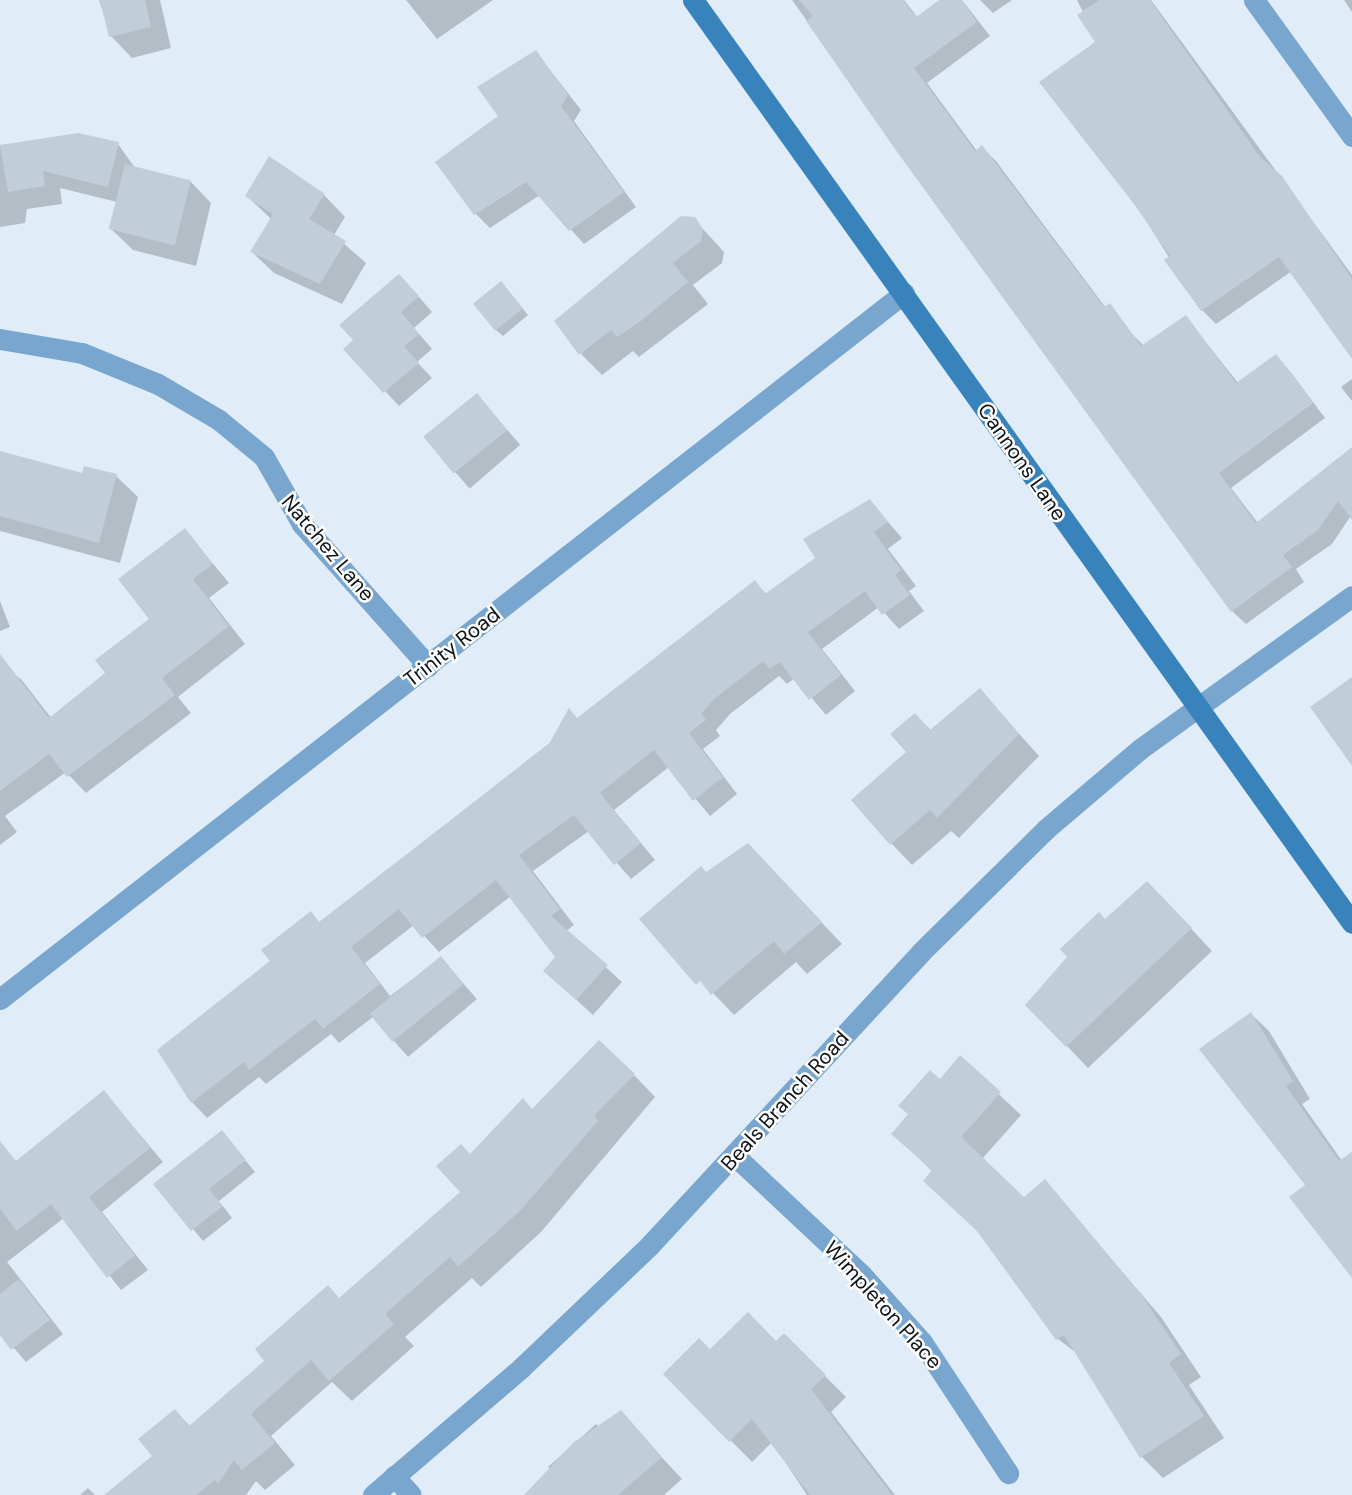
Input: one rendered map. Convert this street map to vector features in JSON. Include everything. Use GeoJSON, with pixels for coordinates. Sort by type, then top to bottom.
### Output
{"type":"FeatureCollection","features":[{"type":"Feature","properties":{"kind":"main road","name":"Cannons Lane"},"geometry":{"type":"LineString","coordinates":[[693,0],[1352,923]]}},
{"type":"Feature","properties":{"kind":"street"},"geometry":{"type":"LineString","coordinates":[[1254,0],[1352,136]]}},
{"type":"Feature","properties":{"kind":"street","name":"Trinity Road"},"geometry":{"type":"LineString","coordinates":[[0,999],[904,293]]}},
{"type":"Feature","properties":{"kind":"street","name":"Natchez Lane"},"geometry":{"type":"LineString","coordinates":[[0,339],[82,353],[158,384],[219,420],[264,457],[302,524],[428,666]]}},
{"type":"Feature","properties":{"kind":"street","name":"Beals Branch Road"},"geometry":{"type":"LineString","coordinates":[[373,1495],[521,1368],[736,1157],[921,951],[1046,829],[1196,707],[1352,596]]}},
{"type":"Feature","properties":{"kind":"street","name":"Wimpleton Place"},"geometry":{"type":"LineString","coordinates":[[736,1157],[861,1274],[922,1342],[1008,1473]]}},
{"type":"Feature","properties":{"kind":"street"},"geometry":{"type":"LineString","coordinates":[[394,1476],[411,1495]]}},
{"type":"Feature","properties":{"kind":"building"},"geometry":{"type":"Polygon","coordinates":[[[100,0],[145,0],[151,27],[109,37],[100,0]]]}},
{"type":"Feature","properties":{"kind":"building"},"geometry":{"type":"Polygon","coordinates":[[[799,0],[903,0],[916,17],[939,0],[962,0],[977,22],[914,68],[975,151],[982,145],[1104,307],[1110,303],[1141,346],[1186,315],[1236,383],[1276,354],[1293,375],[1313,403],[1219,473],[1256,523],[1352,447],[1352,520],[1338,501],[1318,530],[1283,555],[1292,567],[1231,612],[895,149],[806,21],[813,16],[799,0]]]}},
{"type":"Feature","properties":{"kind":"building"},"geometry":{"type":"Polygon","coordinates":[[[1099,0],[1150,0],[1260,157],[1282,176],[1352,279],[1352,359],[1279,257],[1201,311],[1164,260],[1170,256],[1134,204],[1039,82],[1095,42],[1077,15],[1099,0]]]}},
{"type":"Feature","properties":{"kind":"building"},"geometry":{"type":"Polygon","coordinates":[[[536,50],[568,95],[561,106],[624,192],[569,231],[526,182],[474,215],[435,162],[498,116],[477,87],[536,50]]]}},
{"type":"Feature","properties":{"kind":"building"},"geometry":{"type":"Polygon","coordinates":[[[78,133],[119,142],[108,187],[43,171],[45,186],[8,192],[0,145],[78,133]]]}},
{"type":"Feature","properties":{"kind":"building"},"geometry":{"type":"Polygon","coordinates":[[[269,156],[325,194],[309,219],[346,241],[320,284],[250,252],[273,214],[245,196],[269,156]]]}},
{"type":"Feature","properties":{"kind":"building"},"geometry":{"type":"Polygon","coordinates":[[[125,164],[191,180],[175,245],[109,229],[125,164]]]}},
{"type":"Feature","properties":{"kind":"building"},"geometry":{"type":"Polygon","coordinates":[[[681,216],[695,217],[703,229],[701,241],[673,263],[688,282],[641,321],[617,337],[611,330],[579,355],[554,321],[681,216]]]}},
{"type":"Feature","properties":{"kind":"building"},"geometry":{"type":"Polygon","coordinates":[[[399,274],[419,296],[401,312],[419,334],[404,346],[419,363],[383,393],[343,349],[353,340],[339,325],[399,274]]]}},
{"type":"Feature","properties":{"kind":"building"},"geometry":{"type":"Polygon","coordinates":[[[501,281],[523,308],[495,331],[473,304],[501,281]]]}},
{"type":"Feature","properties":{"kind":"building"},"geometry":{"type":"Polygon","coordinates":[[[477,393],[507,430],[454,474],[423,436],[477,393]]]}},
{"type":"Feature","properties":{"kind":"building"},"geometry":{"type":"Polygon","coordinates":[[[0,451],[82,473],[84,466],[117,474],[99,543],[0,516],[0,451]]]}},
{"type":"Feature","properties":{"kind":"building"},"geometry":{"type":"Polygon","coordinates":[[[870,499],[888,522],[874,532],[901,570],[895,575],[910,595],[882,615],[865,591],[808,632],[841,675],[809,700],[780,662],[770,669],[763,661],[714,699],[701,714],[706,720],[689,733],[723,777],[693,801],[654,750],[600,793],[641,843],[614,865],[574,815],[519,855],[560,909],[551,916],[608,965],[576,1000],[543,971],[555,957],[496,880],[422,938],[399,909],[351,947],[380,984],[323,1029],[315,1019],[249,1070],[244,1062],[191,1103],[157,1050],[270,961],[261,950],[311,911],[319,922],[549,744],[569,708],[577,718],[755,580],[765,594],[815,558],[803,539],[870,499]]]}},
{"type":"Feature","properties":{"kind":"building"},"geometry":{"type":"Polygon","coordinates":[[[185,528],[213,564],[193,579],[229,626],[162,678],[175,695],[67,777],[49,754],[0,791],[0,654],[49,718],[105,673],[95,660],[149,619],[118,579],[185,528]]]}},
{"type":"Feature","properties":{"kind":"building"},"geometry":{"type":"Polygon","coordinates":[[[1352,677],[1352,766],[1310,707],[1352,677]]]}},
{"type":"Feature","properties":{"kind":"building"},"geometry":{"type":"Polygon","coordinates":[[[980,688],[1019,734],[937,818],[930,810],[890,845],[851,800],[906,752],[890,734],[915,713],[930,730],[980,688]]]}},
{"type":"Feature","properties":{"kind":"building"},"geometry":{"type":"Polygon","coordinates":[[[748,843],[822,922],[784,954],[774,941],[711,995],[700,981],[696,985],[639,919],[701,866],[706,872],[748,843]]]}},
{"type":"Feature","properties":{"kind":"building"},"geometry":{"type":"Polygon","coordinates":[[[1147,881],[1192,928],[1066,1047],[1025,1005],[1067,957],[1060,949],[1099,912],[1105,919],[1147,881]]]}},
{"type":"Feature","properties":{"kind":"building"},"geometry":{"type":"Polygon","coordinates":[[[441,956],[464,984],[392,1042],[370,1014],[441,956]]]}},
{"type":"Feature","properties":{"kind":"building"},"geometry":{"type":"Polygon","coordinates":[[[1251,1012],[1293,1081],[1286,1086],[1339,1161],[1352,1152],[1352,1278],[1289,1197],[1305,1185],[1199,1049],[1251,1012]]]}},
{"type":"Feature","properties":{"kind":"building"},"geometry":{"type":"Polygon","coordinates":[[[599,1040],[635,1074],[594,1116],[598,1121],[520,1211],[458,1267],[450,1257],[385,1314],[394,1324],[329,1381],[311,1360],[251,1414],[275,1443],[242,1470],[234,1460],[218,1484],[215,1480],[196,1495],[104,1495],[152,1456],[138,1439],[175,1409],[189,1426],[264,1361],[255,1349],[328,1285],[339,1298],[460,1192],[436,1166],[461,1144],[470,1154],[523,1098],[532,1109],[599,1040]]]}},
{"type":"Feature","properties":{"kind":"building"},"geometry":{"type":"Polygon","coordinates":[[[960,1055],[1001,1092],[961,1137],[1024,1197],[1045,1179],[1140,1293],[1181,1354],[1169,1363],[1204,1416],[1140,1458],[1064,1335],[1056,1340],[977,1231],[923,1181],[932,1170],[891,1134],[908,1114],[898,1106],[930,1070],[940,1079],[960,1055]]]}},
{"type":"Feature","properties":{"kind":"building"},"geometry":{"type":"Polygon","coordinates":[[[104,1090],[150,1148],[89,1197],[135,1255],[107,1278],[51,1204],[17,1231],[0,1209],[0,1141],[16,1161],[104,1090]]]}},
{"type":"Feature","properties":{"kind":"building"},"geometry":{"type":"Polygon","coordinates":[[[222,1130],[246,1160],[209,1189],[223,1206],[191,1231],[153,1184],[222,1130]]]}},
{"type":"Feature","properties":{"kind":"building"},"geometry":{"type":"Polygon","coordinates":[[[19,1279],[50,1320],[11,1350],[0,1335],[0,1294],[19,1279]]]}},
{"type":"Feature","properties":{"kind":"building"},"geometry":{"type":"Polygon","coordinates":[[[748,1312],[776,1341],[784,1333],[826,1375],[811,1389],[892,1495],[810,1495],[752,1419],[729,1442],[663,1374],[699,1338],[710,1349],[748,1312]]]}},
{"type":"Feature","properties":{"kind":"building"},"geometry":{"type":"Polygon","coordinates":[[[621,1410],[662,1457],[618,1495],[524,1495],[574,1442],[621,1410]]]}}]}
